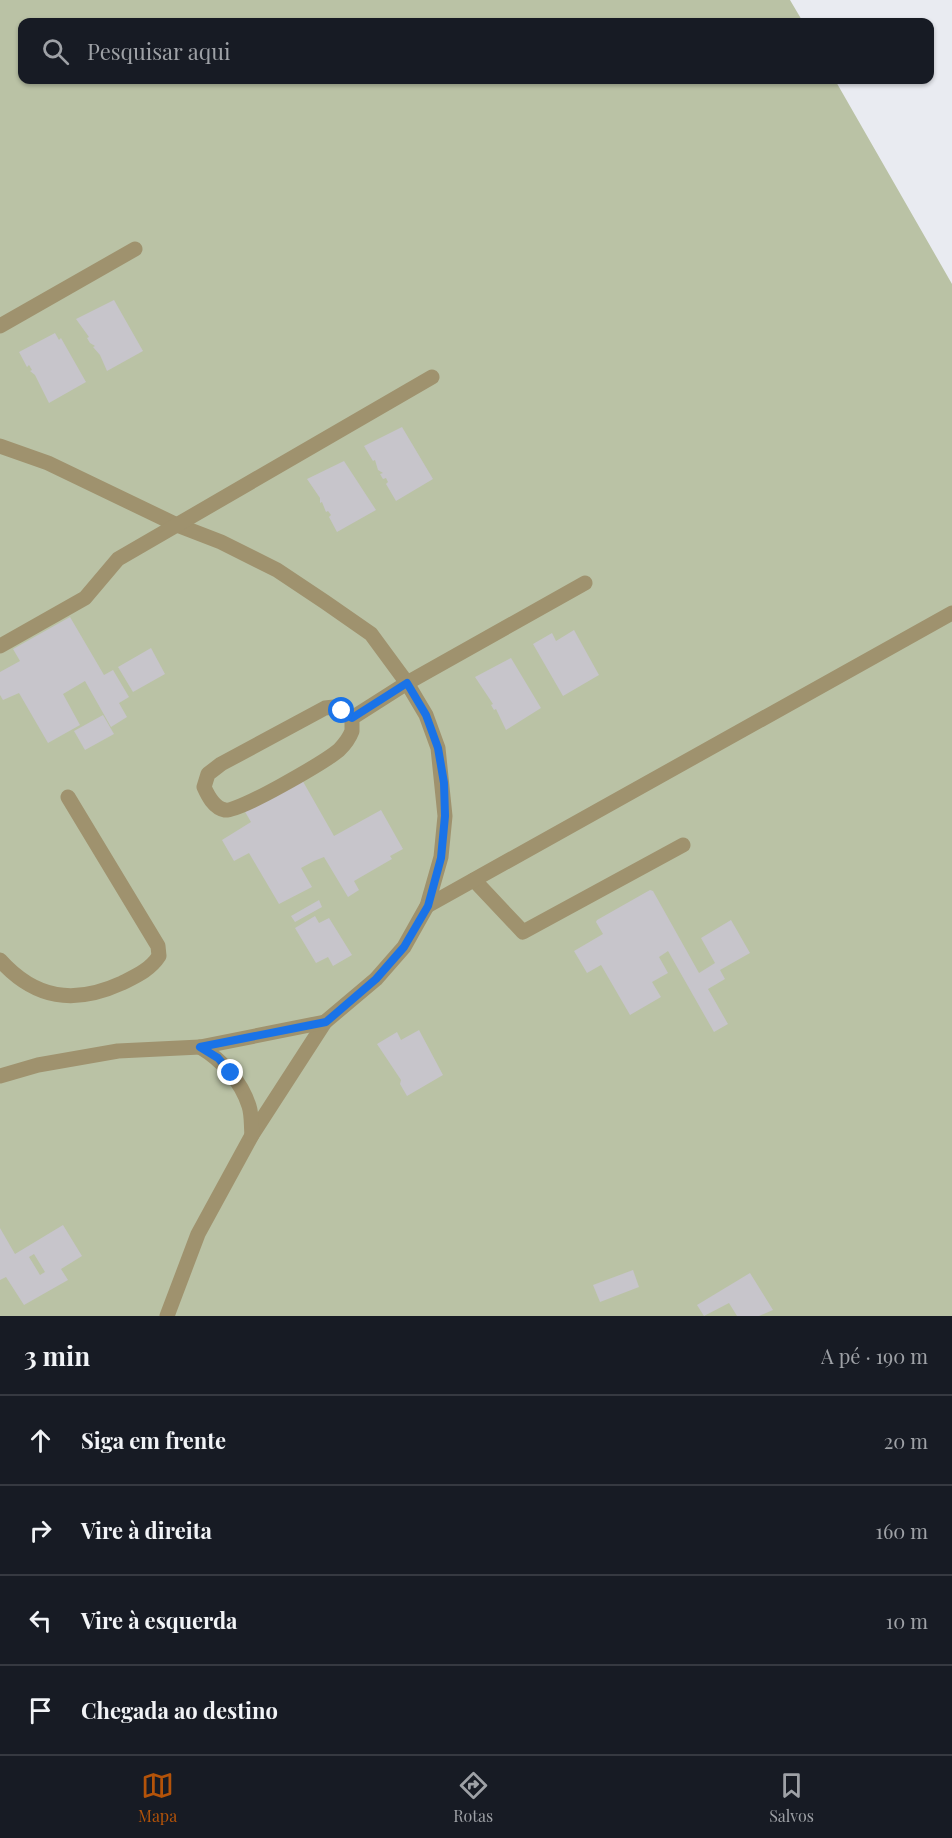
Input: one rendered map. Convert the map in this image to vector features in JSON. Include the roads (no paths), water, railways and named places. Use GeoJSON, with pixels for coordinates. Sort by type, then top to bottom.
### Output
{"type":"FeatureCollection","features":[{"type":"Feature","properties":{"kind":"street"},"geometry":{"type":"LineString","coordinates":[[0,326],[135,249]]}},
{"type":"Feature","properties":{"kind":"street"},"geometry":{"type":"LineString","coordinates":[[0,646],[85,598],[118,559],[432,377]]}},
{"type":"Feature","properties":{"kind":"street"},"geometry":{"type":"LineString","coordinates":[[0,446],[48,463],[177,525],[222,542],[277,570],[325,602],[371,634],[407,683],[426,715],[438,748],[444,783],[445,816],[441,858],[428,906],[404,947],[376,979],[326,1022],[252,1135],[198,1234],[166,1316]]}},
{"type":"Feature","properties":{"kind":"street"},"geometry":{"type":"LineString","coordinates":[[352,718],[407,683],[585,583]]}},
{"type":"Feature","properties":{"kind":"street"},"geometry":{"type":"LineString","coordinates":[[428,906],[952,613]]}},
{"type":"Feature","properties":{"kind":"street"},"geometry":{"type":"LineString","coordinates":[[334,707],[352,718],[352,731],[337,752],[232,811],[222,810],[212,802],[204,787],[208,774],[221,764],[325,708],[334,707]]}},
{"type":"Feature","properties":{"kind":"street"},"geometry":{"type":"LineString","coordinates":[[0,960],[23,981],[39,991],[62,996],[81,996],[111,988],[138,975],[159,956],[158,946],[68,797]]}},
{"type":"Feature","properties":{"kind":"street"},"geometry":{"type":"LineString","coordinates":[[474,880],[523,932],[683,845]]}},
{"type":"Feature","properties":{"kind":"street"},"geometry":{"type":"LineString","coordinates":[[0,1076],[38,1065],[118,1051],[200,1047],[326,1022]]}},
{"type":"Feature","properties":{"kind":"street"},"geometry":{"type":"LineString","coordinates":[[200,1047],[218,1058],[241,1091],[249,1106],[252,1135]]}}]}
